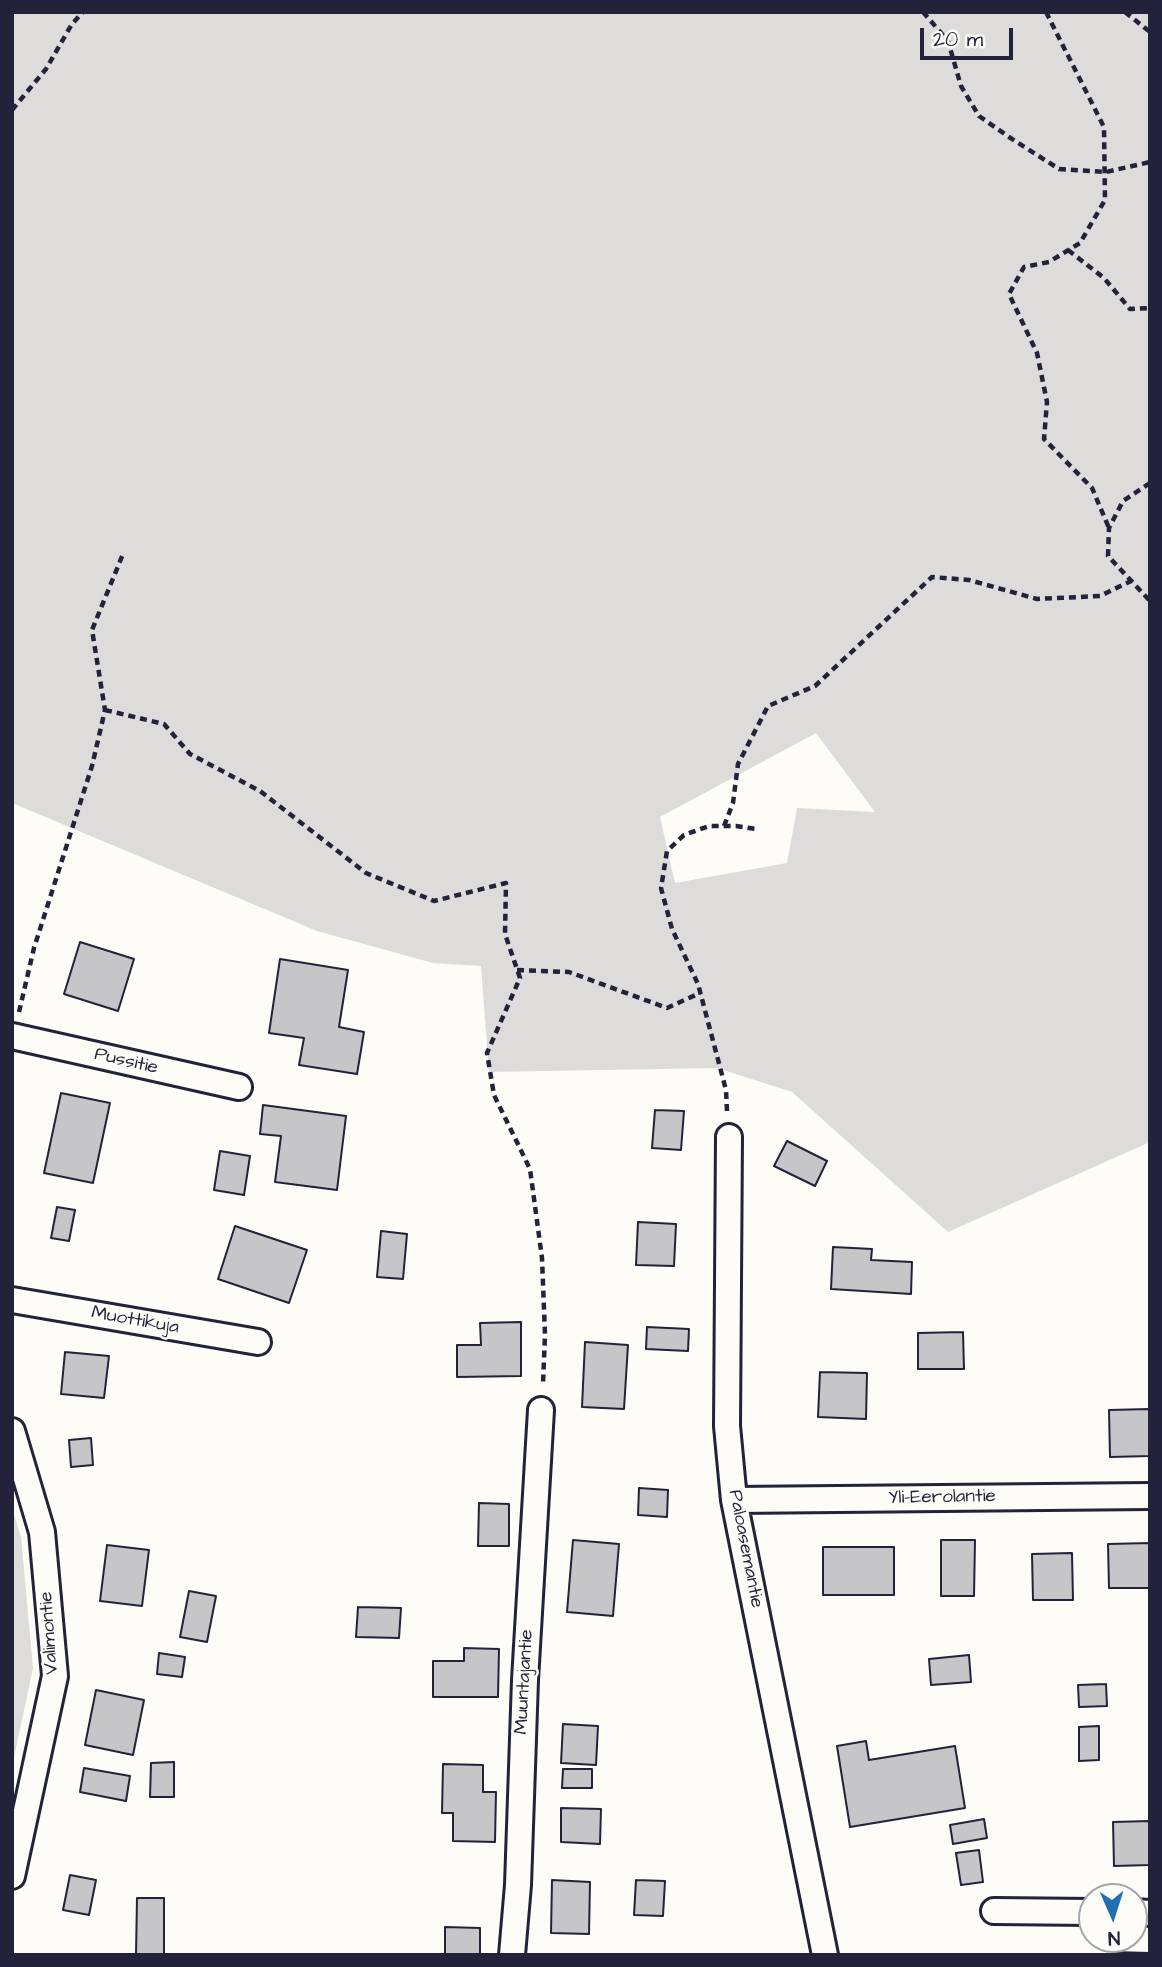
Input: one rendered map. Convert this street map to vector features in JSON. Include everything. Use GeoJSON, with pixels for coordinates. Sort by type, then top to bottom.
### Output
{"type":"FeatureCollection","features":[{"type":"Feature","properties":{"kind":"street","name":"Pussitie"},"geometry":{"type":"LineString","coordinates":[[13,1039],[239,1087]]}},
{"type":"Feature","properties":{"kind":"street","name":"Paloasemantie"},"geometry":{"type":"LineString","coordinates":[[730,1136],[727,1426],[734,1500],[825,1955]]}},
{"type":"Feature","properties":{"kind":"street","name":"Muottikuja"},"geometry":{"type":"LineString","coordinates":[[12,1300],[258,1342]]}},
{"type":"Feature","properties":{"kind":"street","name":"Muuntajantie"},"geometry":{"type":"LineString","coordinates":[[512,1955],[518,1885],[525,1680],[541,1410]]}},
{"type":"Feature","properties":{"kind":"street","name":"Valimontie"},"geometry":{"type":"LineString","coordinates":[[12,1431],[42,1532],[55,1676],[12,1876]]}},
{"type":"Feature","properties":{"kind":"street","name":"Yli-Eerolantie"},"geometry":{"type":"LineString","coordinates":[[734,1500],[1150,1496]]}},
{"type":"Feature","properties":{"kind":"street"},"geometry":{"type":"LineString","coordinates":[[994,1911],[1078,1912]]}},
{"type":"Feature","properties":{"kind":"path"},"geometry":{"type":"LineString","coordinates":[[12,110],[46,69],[72,24],[83,12]]}},
{"type":"Feature","properties":{"kind":"path"},"geometry":{"type":"LineString","coordinates":[[923,12],[948,41],[961,86],[979,116],[1059,169],[1105,172],[1150,162]]}},
{"type":"Feature","properties":{"kind":"path"},"geometry":{"type":"LineString","coordinates":[[1046,12],[1104,127],[1105,200],[1080,243],[1049,262],[1024,267],[1009,294],[1037,353],[1047,402],[1044,439],[1092,488],[1109,528],[1108,556],[1150,601]]}},
{"type":"Feature","properties":{"kind":"path"},"geometry":{"type":"LineString","coordinates":[[1125,12],[1150,32]]}},
{"type":"Feature","properties":{"kind":"path"},"geometry":{"type":"LineString","coordinates":[[1068,250],[1104,278],[1130,309],[1150,308]]}},
{"type":"Feature","properties":{"kind":"path"},"geometry":{"type":"LineString","coordinates":[[1109,528],[1123,502],[1150,484]]}},
{"type":"Feature","properties":{"kind":"path"},"geometry":{"type":"LineString","coordinates":[[13,1039],[34,948],[92,766],[105,710],[92,630],[123,554]]}},
{"type":"Feature","properties":{"kind":"path"},"geometry":{"type":"LineString","coordinates":[[724,826],[733,803],[738,764],[768,706],[815,686],[932,576],[969,580],[1037,599],[1100,596],[1131,581]]}},
{"type":"Feature","properties":{"kind":"path"},"geometry":{"type":"LineString","coordinates":[[105,710],[164,724],[190,754],[261,791],[366,873],[434,901],[506,883],[505,934],[520,978],[487,1054],[494,1095],[530,1169],[542,1258],[545,1335],[541,1410]]}},
{"type":"Feature","properties":{"kind":"path"},"geometry":{"type":"LineString","coordinates":[[730,1136],[726,1090],[698,984],[672,929],[661,888],[667,850],[684,835],[709,827],[756,829]]}},
{"type":"Feature","properties":{"kind":"path"},"geometry":{"type":"LineString","coordinates":[[517,970],[569,972],[667,1008],[700,993]]}},
{"type":"Feature","properties":{"kind":"shaded area"},"geometry":{"type":"Polygon","coordinates":[[[12,12],[1150,12],[1150,1142],[948,1232],[792,1092],[717,1068],[489,1072],[481,966],[433,963],[317,931],[12,803],[12,12]],[[816,733],[660,817],[675,883],[787,863],[797,808],[875,812],[816,733]]]}},
{"type":"Feature","properties":{"kind":"shaded area"},"geometry":{"type":"Polygon","coordinates":[[[12,1508],[21,1537],[33,1668],[12,1767],[12,1508]]]}},
{"type":"Feature","properties":{"kind":"building"},"geometry":{"type":"Polygon","coordinates":[[[80,942],[134,959],[118,1011],[64,994],[80,942]]]}},
{"type":"Feature","properties":{"kind":"building"},"geometry":{"type":"Polygon","coordinates":[[[280,959],[348,970],[339,1027],[364,1032],[357,1074],[299,1065],[304,1038],[269,1033],[280,959]]]}},
{"type":"Feature","properties":{"kind":"building"},"geometry":{"type":"Polygon","coordinates":[[[61,1093],[110,1103],[93,1183],[44,1173],[61,1093]]]}},
{"type":"Feature","properties":{"kind":"building"},"geometry":{"type":"Polygon","coordinates":[[[263,1105],[346,1116],[337,1190],[275,1182],[281,1136],[260,1134],[263,1105]]]}},
{"type":"Feature","properties":{"kind":"building"},"geometry":{"type":"Polygon","coordinates":[[[655,1110],[684,1111],[681,1150],[652,1148],[655,1110]]]}},
{"type":"Feature","properties":{"kind":"building"},"geometry":{"type":"Polygon","coordinates":[[[787,1141],[827,1161],[815,1186],[774,1166],[787,1141]]]}},
{"type":"Feature","properties":{"kind":"building"},"geometry":{"type":"Polygon","coordinates":[[[220,1151],[250,1156],[244,1195],[214,1190],[220,1151]]]}},
{"type":"Feature","properties":{"kind":"building"},"geometry":{"type":"Polygon","coordinates":[[[57,1207],[75,1210],[69,1241],[51,1238],[57,1207]]]}},
{"type":"Feature","properties":{"kind":"building"},"geometry":{"type":"Polygon","coordinates":[[[638,1222],[676,1224],[674,1266],[636,1265],[638,1222]]]}},
{"type":"Feature","properties":{"kind":"building"},"geometry":{"type":"Polygon","coordinates":[[[235,1226],[307,1250],[289,1303],[218,1279],[235,1226]]]}},
{"type":"Feature","properties":{"kind":"building"},"geometry":{"type":"Polygon","coordinates":[[[381,1231],[407,1234],[403,1279],[377,1277],[381,1231]]]}},
{"type":"Feature","properties":{"kind":"building"},"geometry":{"type":"Polygon","coordinates":[[[833,1247],[872,1249],[871,1260],[912,1262],[911,1294],[831,1289],[833,1247]]]}},
{"type":"Feature","properties":{"kind":"building"},"geometry":{"type":"Polygon","coordinates":[[[521,1322],[521,1376],[457,1377],[457,1345],[481,1345],[480,1323],[521,1322]]]}},
{"type":"Feature","properties":{"kind":"building"},"geometry":{"type":"Polygon","coordinates":[[[647,1327],[689,1329],[688,1351],[646,1349],[647,1327]]]}},
{"type":"Feature","properties":{"kind":"building"},"geometry":{"type":"Polygon","coordinates":[[[963,1332],[964,1369],[918,1369],[918,1333],[963,1332]]]}},
{"type":"Feature","properties":{"kind":"building"},"geometry":{"type":"Polygon","coordinates":[[[585,1342],[628,1345],[624,1409],[582,1407],[585,1342]]]}},
{"type":"Feature","properties":{"kind":"building"},"geometry":{"type":"Polygon","coordinates":[[[65,1352],[109,1356],[104,1398],[61,1394],[65,1352]]]}},
{"type":"Feature","properties":{"kind":"building"},"geometry":{"type":"Polygon","coordinates":[[[820,1372],[867,1373],[866,1419],[818,1417],[820,1372]]]}},
{"type":"Feature","properties":{"kind":"building"},"geometry":{"type":"Polygon","coordinates":[[[1150,1409],[1150,1456],[1110,1457],[1109,1410],[1150,1409]]]}},
{"type":"Feature","properties":{"kind":"building"},"geometry":{"type":"Polygon","coordinates":[[[91,1438],[93,1465],[71,1467],[69,1440],[91,1438]]]}},
{"type":"Feature","properties":{"kind":"building"},"geometry":{"type":"Polygon","coordinates":[[[639,1488],[668,1490],[667,1517],[638,1515],[639,1488]]]}},
{"type":"Feature","properties":{"kind":"building"},"geometry":{"type":"Polygon","coordinates":[[[479,1503],[509,1504],[509,1546],[478,1546],[479,1503]]]}},
{"type":"Feature","properties":{"kind":"building"},"geometry":{"type":"Polygon","coordinates":[[[573,1540],[619,1544],[613,1616],[567,1612],[573,1540]]]}},
{"type":"Feature","properties":{"kind":"building"},"geometry":{"type":"Polygon","coordinates":[[[941,1540],[975,1540],[974,1596],[941,1596],[941,1540]]]}},
{"type":"Feature","properties":{"kind":"building"},"geometry":{"type":"Polygon","coordinates":[[[1150,1543],[1150,1588],[1109,1588],[1108,1544],[1150,1543]]]}},
{"type":"Feature","properties":{"kind":"building"},"geometry":{"type":"Polygon","coordinates":[[[107,1545],[149,1550],[142,1606],[100,1601],[107,1545]]]}},
{"type":"Feature","properties":{"kind":"building"},"geometry":{"type":"Polygon","coordinates":[[[823,1547],[894,1547],[894,1595],[823,1595],[823,1547]]]}},
{"type":"Feature","properties":{"kind":"building"},"geometry":{"type":"Polygon","coordinates":[[[1072,1553],[1073,1600],[1033,1600],[1032,1554],[1072,1553]]]}},
{"type":"Feature","properties":{"kind":"building"},"geometry":{"type":"Polygon","coordinates":[[[189,1591],[216,1596],[207,1642],[180,1637],[189,1591]]]}},
{"type":"Feature","properties":{"kind":"building"},"geometry":{"type":"Polygon","coordinates":[[[358,1607],[401,1608],[399,1638],[356,1637],[358,1607]]]}},
{"type":"Feature","properties":{"kind":"building"},"geometry":{"type":"Polygon","coordinates":[[[464,1648],[499,1649],[498,1697],[433,1697],[433,1661],[464,1661],[464,1648]]]}},
{"type":"Feature","properties":{"kind":"building"},"geometry":{"type":"Polygon","coordinates":[[[159,1653],[185,1657],[182,1677],[157,1674],[159,1653]]]}},
{"type":"Feature","properties":{"kind":"building"},"geometry":{"type":"Polygon","coordinates":[[[969,1655],[971,1682],[931,1685],[929,1659],[969,1655]]]}},
{"type":"Feature","properties":{"kind":"building"},"geometry":{"type":"Polygon","coordinates":[[[1106,1684],[1107,1706],[1079,1707],[1078,1685],[1106,1684]]]}},
{"type":"Feature","properties":{"kind":"building"},"geometry":{"type":"Polygon","coordinates":[[[96,1690],[144,1700],[133,1755],[85,1745],[96,1690]]]}},
{"type":"Feature","properties":{"kind":"building"},"geometry":{"type":"Polygon","coordinates":[[[563,1724],[598,1726],[596,1765],[561,1763],[563,1724]]]}},
{"type":"Feature","properties":{"kind":"building"},"geometry":{"type":"Polygon","coordinates":[[[1099,1726],[1099,1760],[1079,1761],[1079,1727],[1099,1726]]]}},
{"type":"Feature","properties":{"kind":"building"},"geometry":{"type":"Polygon","coordinates":[[[866,1741],[869,1760],[955,1746],[965,1808],[850,1827],[837,1746],[866,1741]]]}},
{"type":"Feature","properties":{"kind":"building"},"geometry":{"type":"Polygon","coordinates":[[[174,1762],[174,1797],[150,1797],[151,1763],[174,1762]]]}},
{"type":"Feature","properties":{"kind":"building"},"geometry":{"type":"Polygon","coordinates":[[[443,1764],[483,1765],[483,1792],[496,1792],[495,1842],[453,1841],[453,1813],[442,1813],[443,1764]]]}},
{"type":"Feature","properties":{"kind":"building"},"geometry":{"type":"Polygon","coordinates":[[[84,1768],[130,1776],[126,1801],[80,1792],[84,1768]]]}},
{"type":"Feature","properties":{"kind":"building"},"geometry":{"type":"Polygon","coordinates":[[[563,1769],[592,1769],[592,1788],[562,1788],[563,1769]]]}},
{"type":"Feature","properties":{"kind":"building"},"geometry":{"type":"Polygon","coordinates":[[[561,1808],[601,1809],[600,1844],[561,1842],[561,1808]]]}},
{"type":"Feature","properties":{"kind":"building"},"geometry":{"type":"Polygon","coordinates":[[[984,1819],[987,1838],[953,1844],[950,1825],[984,1819]]]}},
{"type":"Feature","properties":{"kind":"building"},"geometry":{"type":"Polygon","coordinates":[[[1150,1821],[1150,1865],[1114,1866],[1113,1822],[1150,1821]]]}},
{"type":"Feature","properties":{"kind":"building"},"geometry":{"type":"Polygon","coordinates":[[[979,1850],[983,1882],[961,1885],[956,1853],[979,1850]]]}},
{"type":"Feature","properties":{"kind":"building"},"geometry":{"type":"Polygon","coordinates":[[[70,1875],[96,1880],[89,1915],[63,1910],[70,1875]]]}},
{"type":"Feature","properties":{"kind":"building"},"geometry":{"type":"Polygon","coordinates":[[[552,1880],[590,1882],[589,1934],[551,1933],[552,1880]]]}},
{"type":"Feature","properties":{"kind":"building"},"geometry":{"type":"Polygon","coordinates":[[[636,1880],[665,1881],[663,1916],[634,1915],[636,1880]]]}},
{"type":"Feature","properties":{"kind":"building"},"geometry":{"type":"Polygon","coordinates":[[[137,1898],[164,1898],[164,1954],[136,1954],[137,1898]]]}},
{"type":"Feature","properties":{"kind":"building"},"geometry":{"type":"Polygon","coordinates":[[[445,1927],[480,1928],[480,1955],[445,1955],[445,1927]]]}},
{"type":"Feature","properties":{"kind":"building"},"geometry":{"type":"Polygon","coordinates":[[[1113,1953],[1150,1953],[1150,1955],[1113,1953]]]}}]}
